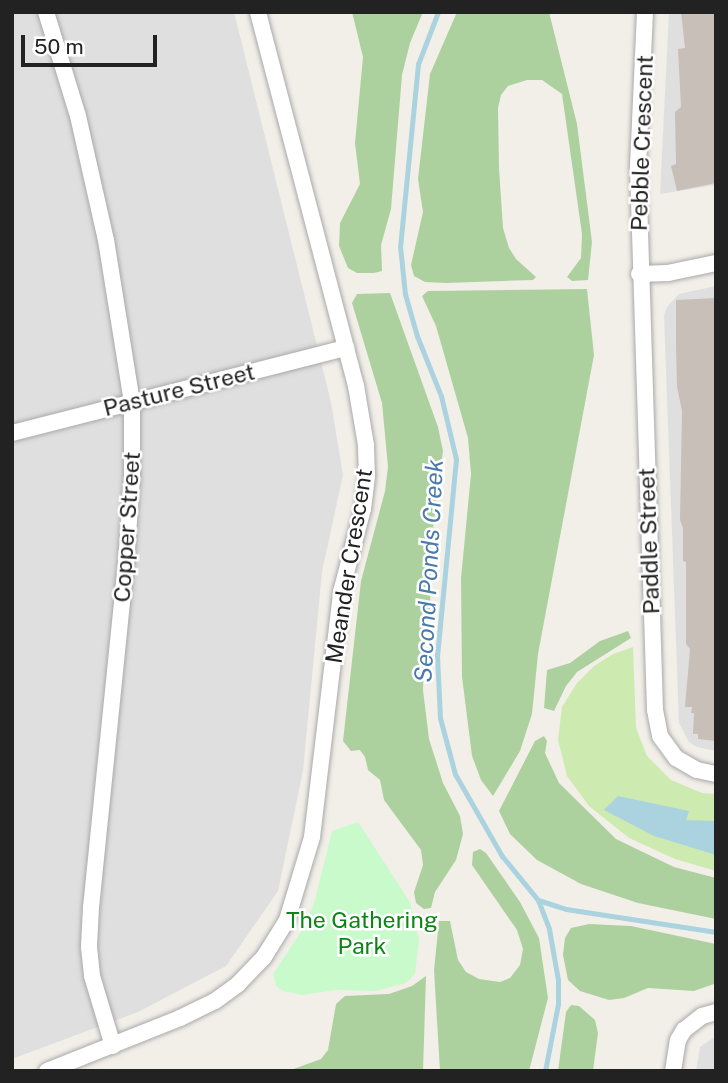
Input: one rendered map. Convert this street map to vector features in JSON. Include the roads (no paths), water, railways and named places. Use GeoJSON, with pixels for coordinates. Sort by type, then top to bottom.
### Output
{"type":"FeatureCollection","features":[{"type":"Feature","properties":{"kind":"street","name":"Copper Street"},"geometry":{"type":"LineString","coordinates":[[46,12],[78,116],[97,199],[120,311],[132,402],[132,478],[126,563],[89,947],[92,976],[113,1046]]}},
{"type":"Feature","properties":{"kind":"street","name":"Meander Crescent"},"geometry":{"type":"LineString","coordinates":[[47,1071],[192,1012],[238,984],[264,957],[288,920],[312,837],[341,592],[363,509],[367,476],[363,415],[258,12]]}},
{"type":"Feature","properties":{"kind":"street","name":"Pebble Crescent"},"geometry":{"type":"LineString","coordinates":[[639,274],[638,168],[645,12]]}},
{"type":"Feature","properties":{"kind":"street"},"geometry":{"type":"LineString","coordinates":[[639,274],[668,273],[716,263]]}},
{"type":"Feature","properties":{"kind":"street","name":"Paddle Street"},"geometry":{"type":"LineString","coordinates":[[639,274],[656,723],[660,736],[676,758],[697,770],[716,774]]}},
{"type":"Feature","properties":{"kind":"street","name":"Pasture Street"},"geometry":{"type":"LineString","coordinates":[[12,433],[346,348]]}},
{"type":"Feature","properties":{"kind":"street"},"geometry":{"type":"LineString","coordinates":[[673,1071],[678,1040],[684,1030],[702,1016],[716,1012]]}},
{"type":"Feature","properties":{"kind":"water"},"geometry":{"type":"Polygon","coordinates":[[[618,796],[689,811],[686,820],[716,821],[716,855],[654,836],[604,810],[618,796]]]}},
{"type":"Feature","properties":{"kind":"waterway","name":"Second Ponds Creek"},"geometry":{"type":"LineString","coordinates":[[438,12],[418,64],[400,246],[405,294],[417,336],[441,396],[456,459],[437,655],[440,718],[455,774],[502,856],[538,900],[549,929],[558,980],[558,1004],[545,1071]]}},
{"type":"Feature","properties":{"kind":"waterway"},"geometry":{"type":"LineString","coordinates":[[538,900],[566,909],[716,932]]}},
{"type":"Feature","properties":{"kind":"park label","name":"The Gathering Park"},"geometry":{"type":"Point","coordinates":[362,933]}}]}
